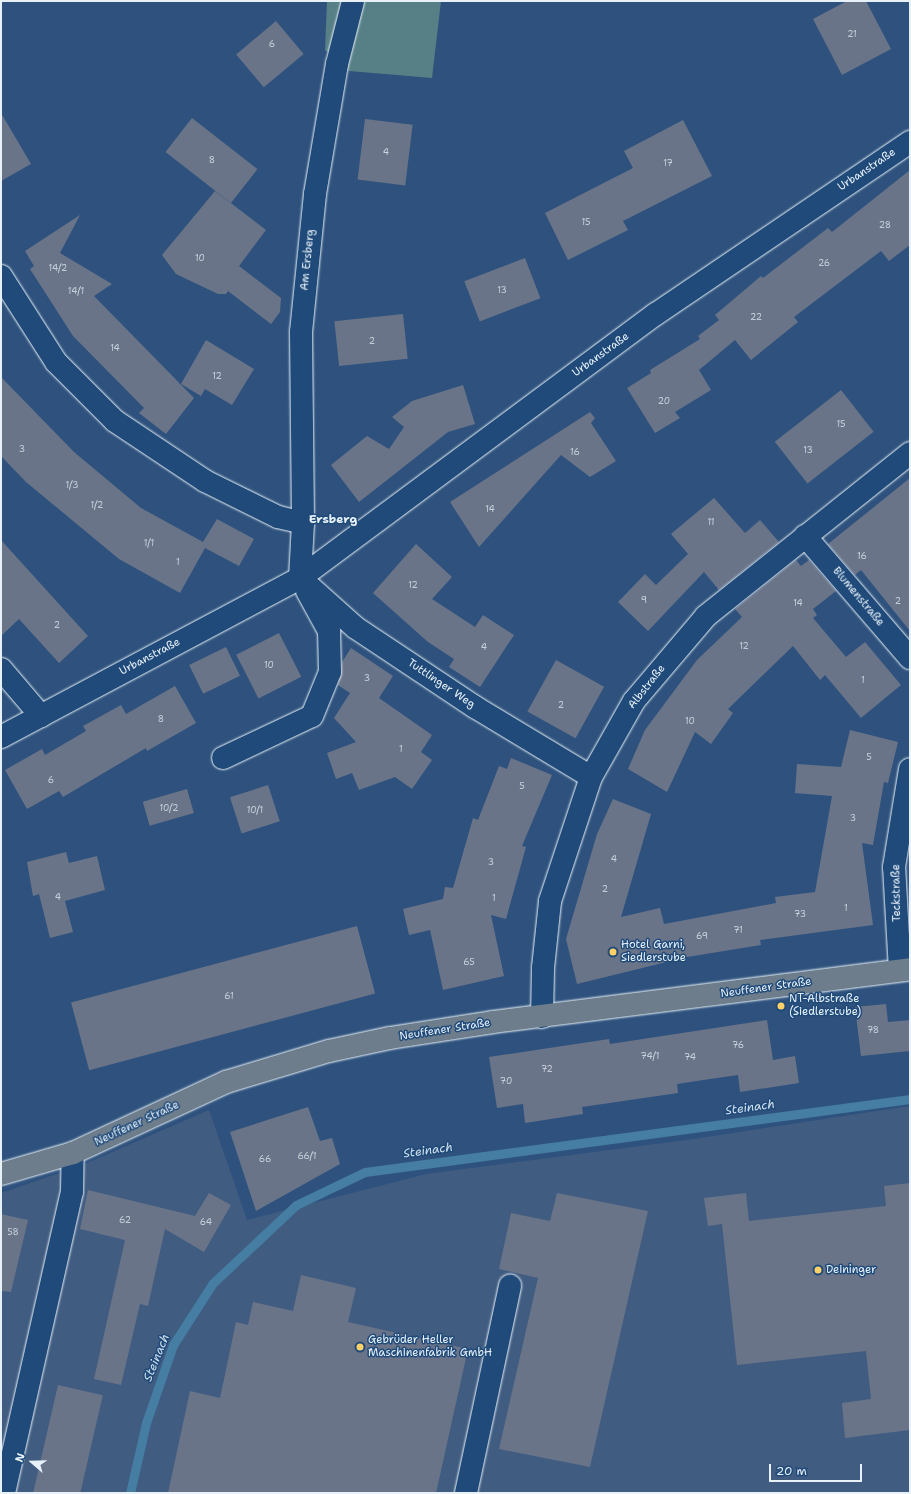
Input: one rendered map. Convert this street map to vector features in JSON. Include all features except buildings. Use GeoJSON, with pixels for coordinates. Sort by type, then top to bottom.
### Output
{"type":"FeatureCollection","features":[{"type":"Feature","properties":{"kind":"main road","name":"Neuffener Straße"},"geometry":{"type":"LineString","coordinates":[[1,1174],[73,1153],[226,1082],[329,1051],[390,1038],[905,970]]}},
{"type":"Feature","properties":{"kind":"street","name":"Am Ersberg"},"geometry":{"type":"LineString","coordinates":[[300,578],[303,523],[302,324],[315,194],[337,64],[352,1]]}},
{"type":"Feature","properties":{"kind":"street","name":"Urbanstraße"},"geometry":{"type":"LineString","coordinates":[[1,736],[300,578],[656,314],[910,142]]}},
{"type":"Feature","properties":{"kind":"street"},"geometry":{"type":"LineString","coordinates":[[1,276],[56,362],[115,421],[205,481],[278,517],[303,523]]}},
{"type":"Feature","properties":{"kind":"street","name":"Albstraße"},"geometry":{"type":"LineString","coordinates":[[542,1017],[543,968],[550,901],[591,777],[634,701],[706,616],[910,453]]}},
{"type":"Feature","properties":{"kind":"street","name":"Blumenstraße"},"geometry":{"type":"LineString","coordinates":[[805,536],[910,658]]}},
{"type":"Feature","properties":{"kind":"street"},"geometry":{"type":"LineString","coordinates":[[223,758],[312,716],[330,672],[329,631],[300,578]]}},
{"type":"Feature","properties":{"kind":"street","name":"Tuttlinger Weg"},"geometry":{"type":"LineString","coordinates":[[300,578],[356,628],[475,707],[591,777]]}},
{"type":"Feature","properties":{"kind":"street"},"geometry":{"type":"LineString","coordinates":[[1,669],[41,716]]}},
{"type":"Feature","properties":{"kind":"street","name":"Teckstraße"},"geometry":{"type":"LineString","coordinates":[[905,970],[894,867],[906,813],[910,769]]}},
{"type":"Feature","properties":{"kind":"street"},"geometry":{"type":"LineString","coordinates":[[4,1493],[72,1192],[73,1153]]}},
{"type":"Feature","properties":{"kind":"street"},"geometry":{"type":"LineString","coordinates":[[466,1493],[510,1286]]}},
{"type":"Feature","properties":{"kind":"shaded area","name":"Gebrüder Heller Maschinenfabrik GmbH"},"geometry":{"type":"Polygon","coordinates":[[[910,1106],[910,1493],[1,1493],[1,1193],[80,1166],[209,1110],[247,1220],[426,1174],[694,1139],[910,1106]]]}},
{"type":"Feature","properties":{"kind":"green space"},"geometry":{"type":"Polygon","coordinates":[[[327,1],[441,1],[432,78],[349,71],[325,50],[327,1]]]}},
{"type":"Feature","properties":{"kind":"waterway","name":"Steinach"},"geometry":{"type":"LineString","coordinates":[[130,1493],[146,1423],[173,1345],[213,1283],[296,1205],[365,1172],[910,1099]]}},
{"type":"Feature","properties":{"kind":"place","name":"Hotel Garni, Siedlerstube"},"geometry":{"type":"Point","coordinates":[613,952]}},
{"type":"Feature","properties":{"kind":"place","name":"NT-Albstraße (Siedlerstube)"},"geometry":{"type":"Point","coordinates":[781,1006]}},
{"type":"Feature","properties":{"kind":"place","name":"Deininger"},"geometry":{"type":"Point","coordinates":[818,1270]}},
{"type":"Feature","properties":{"kind":"place","name":"Gebrüder Heller Maschinenfabrik GmbH"},"geometry":{"type":"Point","coordinates":[360,1347]}},
{"type":"Feature","properties":{"kind":"district","name":"Ersberg"},"geometry":{"type":"Point","coordinates":[333,520]}}]}
